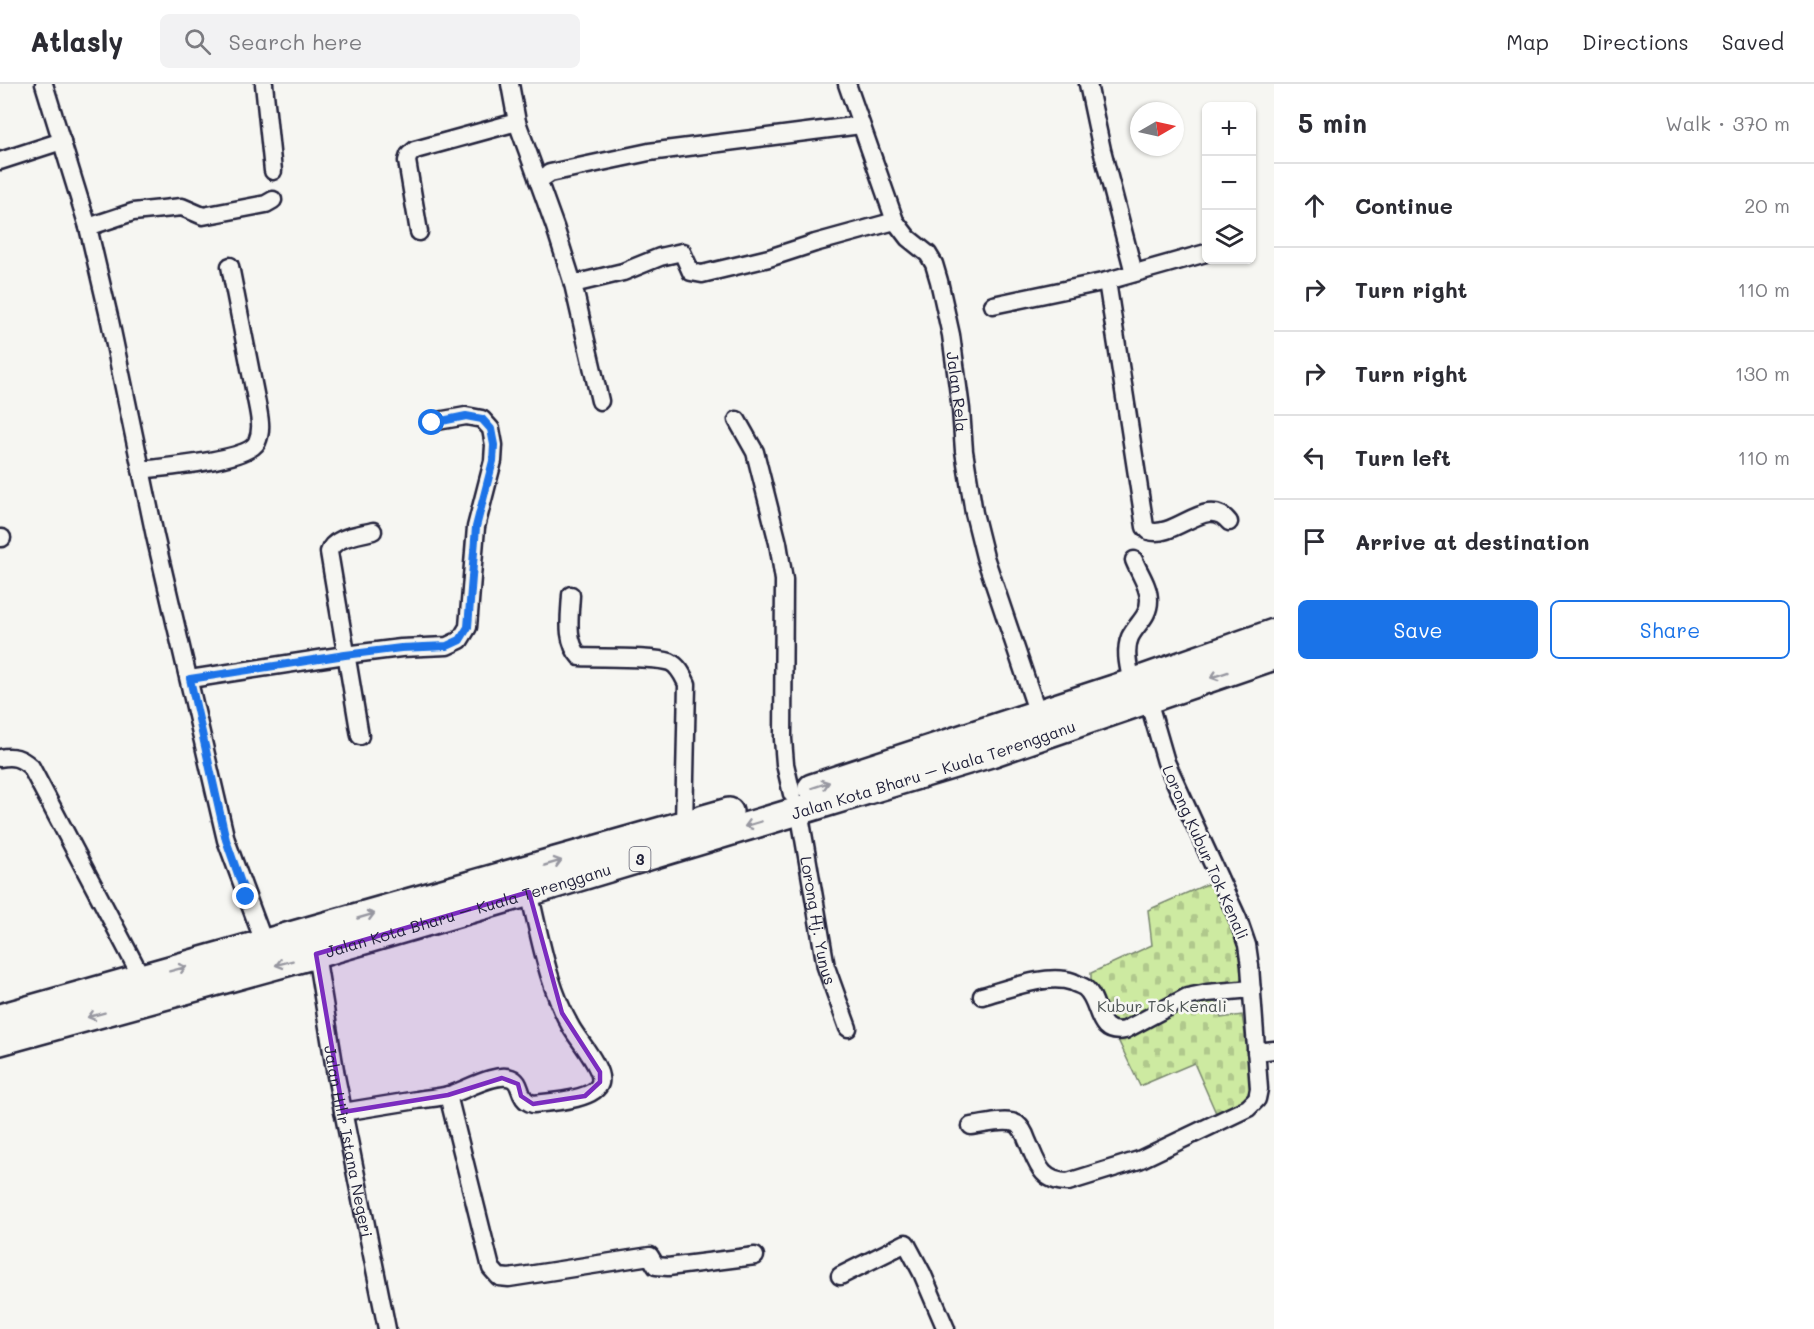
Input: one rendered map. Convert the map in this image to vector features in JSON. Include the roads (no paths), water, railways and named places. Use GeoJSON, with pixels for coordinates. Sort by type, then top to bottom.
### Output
{"type":"FeatureCollection","features":[{"type":"Feature","properties":{"kind":"highway","name":"Jalan Kota Bharu – Kuala Terengganu"},"geometry":{"type":"LineString","coordinates":[[0,1018],[684,825],[796,802],[990,753],[1140,692],[1274,633]]}},
{"type":"Feature","properties":{"kind":"highway","name":"Jalan Kota Bharu – Kuala Terengganu"},"geometry":{"type":"LineString","coordinates":[[0,1041],[316,954],[529,892],[796,802],[1038,714],[1140,692],[1274,656]]}},
{"type":"Feature","properties":{"kind":"street"},"geometry":{"type":"LineString","coordinates":[[44,84],[88,227],[226,840],[265,945]]}},
{"type":"Feature","properties":{"kind":"street"},"geometry":{"type":"LineString","coordinates":[[264,84],[273,171]]}},
{"type":"Feature","properties":{"kind":"street"},"geometry":{"type":"LineString","coordinates":[[510,84],[517,122],[573,284],[600,401]]}},
{"type":"Feature","properties":{"kind":"street","name":"Jalan Rela"},"geometry":{"type":"LineString","coordinates":[[848,84],[895,221],[908,238],[928,254],[934,264],[951,335],[964,451],[974,513],[985,557],[1038,714]]}},
{"type":"Feature","properties":{"kind":"street"},"geometry":{"type":"LineString","coordinates":[[1088,84],[1102,150],[1134,273]]}},
{"type":"Feature","properties":{"kind":"street"},"geometry":{"type":"LineString","coordinates":[[419,232],[407,161],[409,155],[415,150],[517,122]]}},
{"type":"Feature","properties":{"kind":"street"},"geometry":{"type":"LineString","coordinates":[[538,181],[550,173],[649,152],[861,125]]}},
{"type":"Feature","properties":{"kind":"street"},"geometry":{"type":"LineString","coordinates":[[0,161],[62,141]]}},
{"type":"Feature","properties":{"kind":"street"},"geometry":{"type":"LineString","coordinates":[[88,227],[133,212],[182,207],[203,216],[266,204],[273,200]]}},
{"type":"Feature","properties":{"kind":"street"},"geometry":{"type":"LineString","coordinates":[[573,284],[623,272],[660,257],[682,252],[691,272],[702,274],[769,258],[895,221]]}},
{"type":"Feature","properties":{"kind":"street"},"geometry":{"type":"LineString","coordinates":[[993,304],[1107,281],[1202,254]]}},
{"type":"Feature","properties":{"kind":"street"},"geometry":{"type":"LineString","coordinates":[[141,470],[221,459],[246,452],[257,444],[261,429],[258,409],[230,266]]}},
{"type":"Feature","properties":{"kind":"street"},"geometry":{"type":"LineString","coordinates":[[1107,281],[1145,527],[1149,531],[1160,532],[1208,513],[1225,516],[1229,522]]}},
{"type":"Feature","properties":{"kind":"street"},"geometry":{"type":"LineString","coordinates":[[190,679],[345,655],[401,648],[447,646],[460,640],[468,627],[476,527],[493,461],[494,445],[491,429],[482,419],[466,416],[432,423]]}},
{"type":"Feature","properties":{"kind":"street","name":"Lorong Hj. Yunus"},"geometry":{"type":"LineString","coordinates":[[737,420],[755,452],[778,543],[784,580],[783,739],[785,764],[796,802],[826,967],[848,1028]]}},
{"type":"Feature","properties":{"kind":"street"},"geometry":{"type":"LineString","coordinates":[[360,736],[329,552],[338,541],[373,531]]}},
{"type":"Feature","properties":{"kind":"street","name":"Lorong Kubur Tok Kenali"},"geometry":{"type":"LineString","coordinates":[[971,1126],[1008,1122],[1017,1124],[1023,1130],[1040,1169],[1047,1178],[1056,1182],[1068,1182],[1139,1160],[1248,1108],[1257,1099],[1252,989],[1247,945],[1238,919],[1166,762],[1140,692],[1127,647],[1131,635],[1148,610],[1147,587],[1134,560]]}},
{"type":"Feature","properties":{"kind":"street"},"geometry":{"type":"LineString","coordinates":[[571,595],[570,635],[572,649],[579,657],[657,660],[671,663],[681,671],[687,684],[684,825]]}},
{"type":"Feature","properties":{"kind":"street"},"geometry":{"type":"LineString","coordinates":[[0,758],[9,756],[22,758],[30,767],[142,978]]}},
{"type":"Feature","properties":{"kind":"street"},"geometry":{"type":"LineString","coordinates":[[343,1112],[448,1095],[487,1080],[510,1078],[518,1084],[521,1096],[526,1102],[533,1104],[585,1096],[595,1091],[600,1082],[600,1072],[562,1013],[529,892]]}},
{"type":"Feature","properties":{"kind":"street","name":"Jalan Hilir Istana Negeri"},"geometry":{"type":"LineString","coordinates":[[316,954],[343,1112],[387,1329]]}},
{"type":"Feature","properties":{"kind":"street"},"geometry":{"type":"LineString","coordinates":[[982,996],[1051,979],[1072,982],[1087,989],[1106,1028],[1116,1032],[1125,1030],[1187,997],[1252,989]]}},
{"type":"Feature","properties":{"kind":"street"},"geometry":{"type":"LineString","coordinates":[[1256,1052],[1274,1050]]}},
{"type":"Feature","properties":{"kind":"street"},"geometry":{"type":"LineString","coordinates":[[448,1095],[492,1268],[499,1277],[509,1278],[650,1256],[656,1266],[755,1256]]}},
{"type":"Feature","properties":{"kind":"street"},"geometry":{"type":"LineString","coordinates":[[840,1276],[906,1243],[922,1272],[946,1329]]}},
{"type":"Feature","properties":{"kind":"park label","name":"Kubur Tok Kenali"},"geometry":{"type":"Point","coordinates":[1162,1005]}}]}
